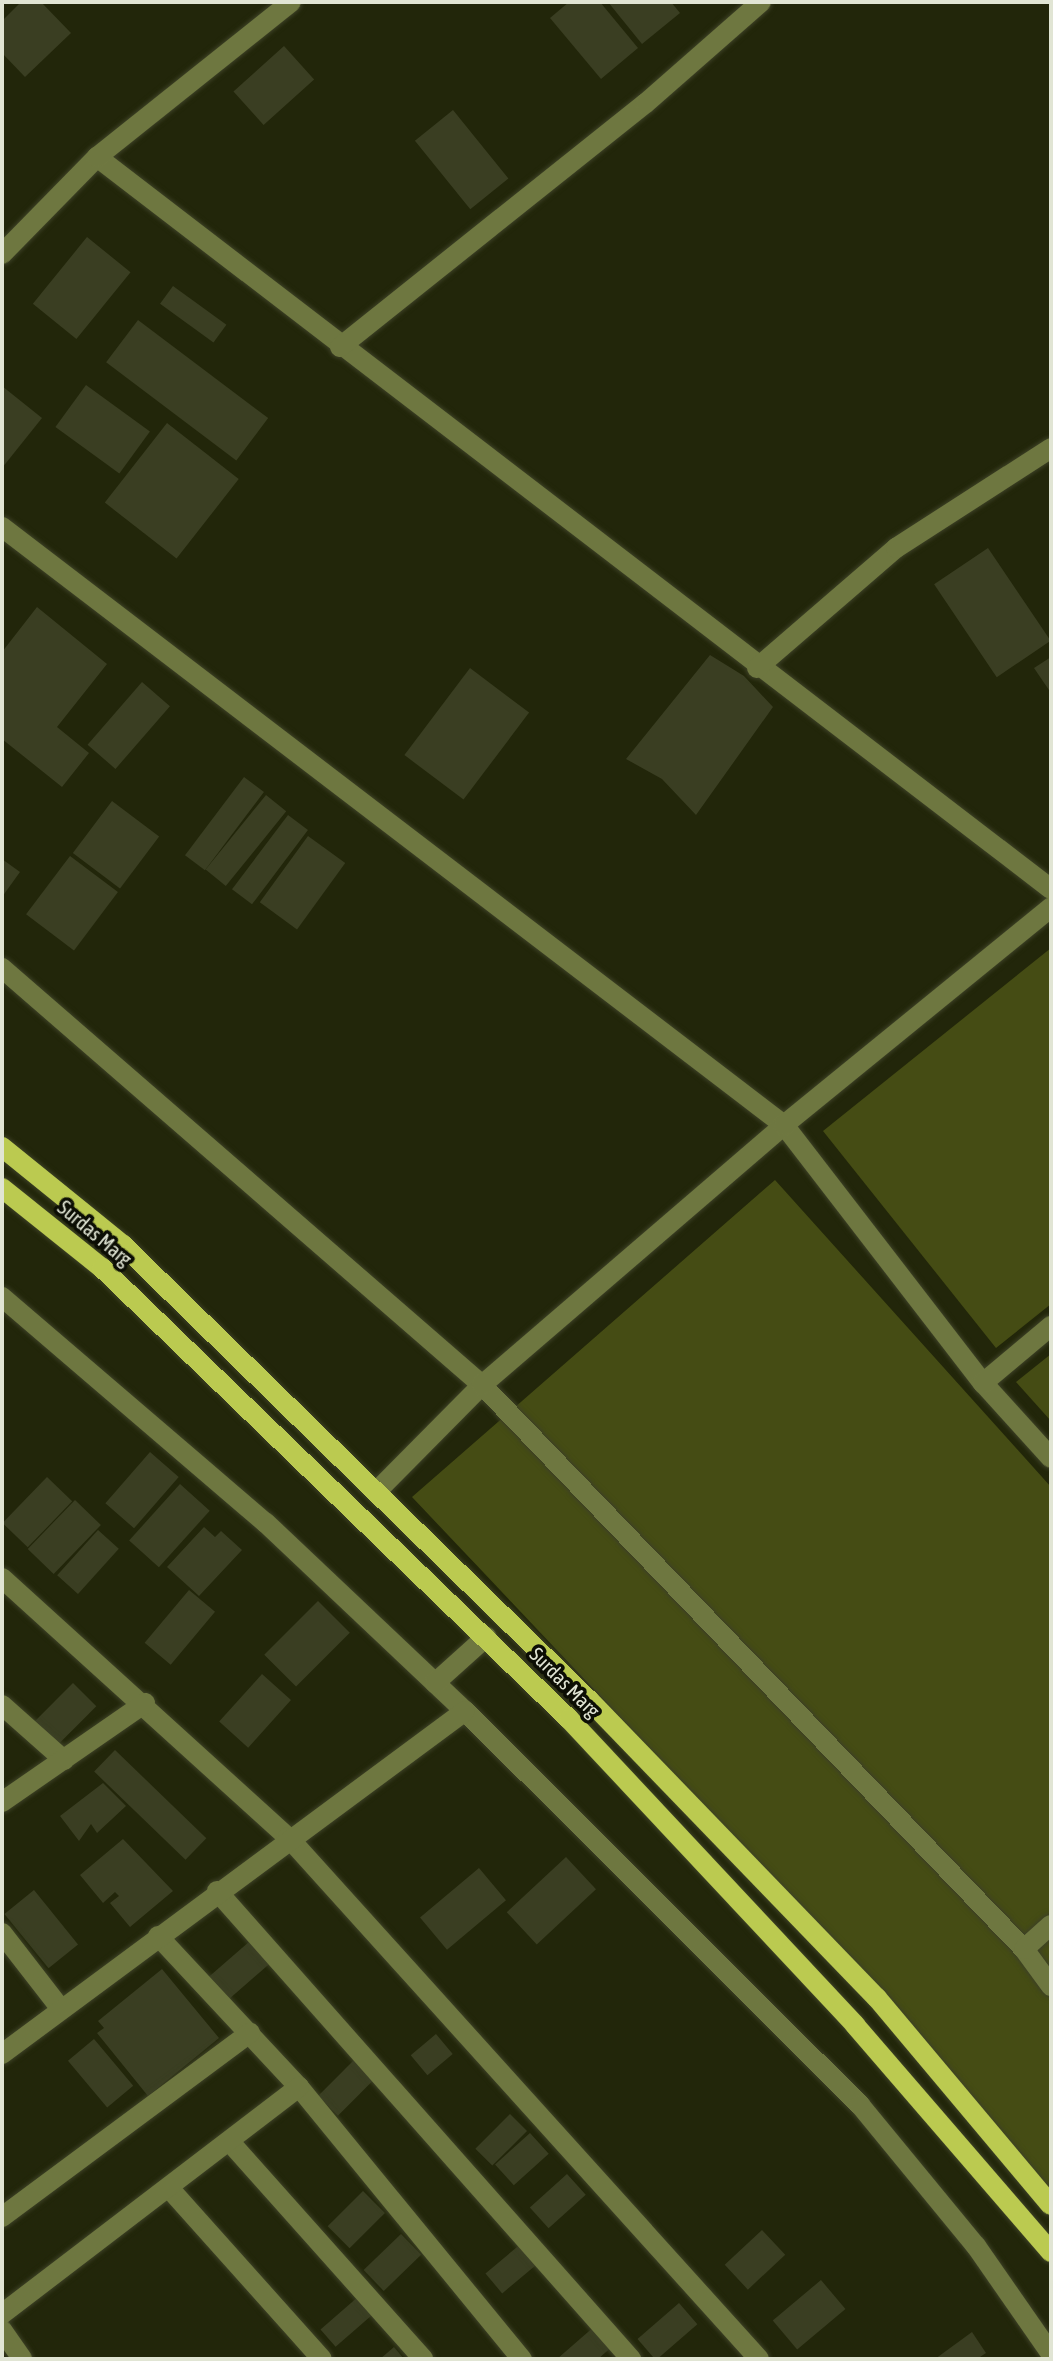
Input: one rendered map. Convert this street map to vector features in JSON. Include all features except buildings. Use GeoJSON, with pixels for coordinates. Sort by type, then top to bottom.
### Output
{"type":"FeatureCollection","features":[{"type":"Feature","properties":{"kind":"main road","name":"Surdas Marg"},"geometry":{"type":"LineString","coordinates":[[2,1147],[123,1245],[378,1490],[877,1998],[1051,2205]]}},
{"type":"Feature","properties":{"kind":"main road","name":"Surdas Marg"},"geometry":{"type":"LineString","coordinates":[[2,1188],[102,1268],[486,1637],[855,2025],[1051,2252]]}},
{"type":"Feature","properties":{"kind":"main road"},"geometry":{"type":"LineString","coordinates":[[355,1512],[378,1490]]}},
{"type":"Feature","properties":{"kind":"street"},"geometry":{"type":"LineString","coordinates":[[2,254],[97,157],[291,2]]}},
{"type":"Feature","properties":{"kind":"street"},"geometry":{"type":"LineString","coordinates":[[340,347],[646,103],[761,2]]}},
{"type":"Feature","properties":{"kind":"street"},"geometry":{"type":"LineString","coordinates":[[97,157],[757,668],[1051,889]]}},
{"type":"Feature","properties":{"kind":"street"},"geometry":{"type":"LineString","coordinates":[[757,668],[896,548],[1051,448]]}},
{"type":"Feature","properties":{"kind":"street"},"geometry":{"type":"LineString","coordinates":[[2,527],[784,1125],[983,1383],[1051,1458]]}},
{"type":"Feature","properties":{"kind":"street"},"geometry":{"type":"LineString","coordinates":[[378,1490],[482,1385],[784,1125],[1051,907]]}},
{"type":"Feature","properties":{"kind":"street"},"geometry":{"type":"LineString","coordinates":[[2,968],[482,1385],[1024,1949],[1051,1986]]}},
{"type":"Feature","properties":{"kind":"street"},"geometry":{"type":"LineString","coordinates":[[2,1297],[266,1523],[465,1711],[860,2105],[976,2246],[1051,2354]]}},
{"type":"Feature","properties":{"kind":"street"},"geometry":{"type":"LineString","coordinates":[[983,1383],[1051,1326]]}},
{"type":"Feature","properties":{"kind":"street"},"geometry":{"type":"LineString","coordinates":[[2,1578],[145,1703],[288,1837],[759,2359]]}},
{"type":"Feature","properties":{"kind":"street"},"geometry":{"type":"LineString","coordinates":[[435,1683],[486,1637]]}},
{"type":"Feature","properties":{"kind":"street"},"geometry":{"type":"LineString","coordinates":[[2,1802],[145,1703]]}},
{"type":"Feature","properties":{"kind":"street"},"geometry":{"type":"LineString","coordinates":[[2,1705],[64,1760]]}},
{"type":"Feature","properties":{"kind":"street"},"geometry":{"type":"LineString","coordinates":[[2,2054],[288,1837],[465,1711]]}},
{"type":"Feature","properties":{"kind":"street"},"geometry":{"type":"LineString","coordinates":[[217,1891],[631,2359]]}},
{"type":"Feature","properties":{"kind":"street"},"geometry":{"type":"LineString","coordinates":[[1024,1949],[1051,1925]]}},
{"type":"Feature","properties":{"kind":"street"},"geometry":{"type":"LineString","coordinates":[[2,1933],[61,2009]]}},
{"type":"Feature","properties":{"kind":"street"},"geometry":{"type":"LineString","coordinates":[[158,1936],[299,2087],[522,2359]]}},
{"type":"Feature","properties":{"kind":"street"},"geometry":{"type":"LineString","coordinates":[[2,2217],[250,2033]]}},
{"type":"Feature","properties":{"kind":"street"},"geometry":{"type":"LineString","coordinates":[[2,2314],[299,2087]]}},
{"type":"Feature","properties":{"kind":"street"},"geometry":{"type":"LineString","coordinates":[[229,2141],[423,2359]]}},
{"type":"Feature","properties":{"kind":"street"},"geometry":{"type":"LineString","coordinates":[[169,2188],[322,2359]]}},
{"type":"Feature","properties":{"kind":"street"},"geometry":{"type":"LineString","coordinates":[[2,2330],[22,2359]]}},
{"type":"Feature","properties":{"kind":"green space"},"geometry":{"type":"Polygon","coordinates":[[[1051,948],[1051,1304],[996,1348],[823,1131],[1051,948]]]}},
{"type":"Feature","properties":{"kind":"green space"},"geometry":{"type":"Polygon","coordinates":[[[775,1180],[1051,1487],[1051,2206],[923,2037],[412,1497],[775,1180]]]}},
{"type":"Feature","properties":{"kind":"green space"},"geometry":{"type":"Polygon","coordinates":[[[1051,1354],[1051,1421],[1016,1382],[1051,1354]]]}}]}
